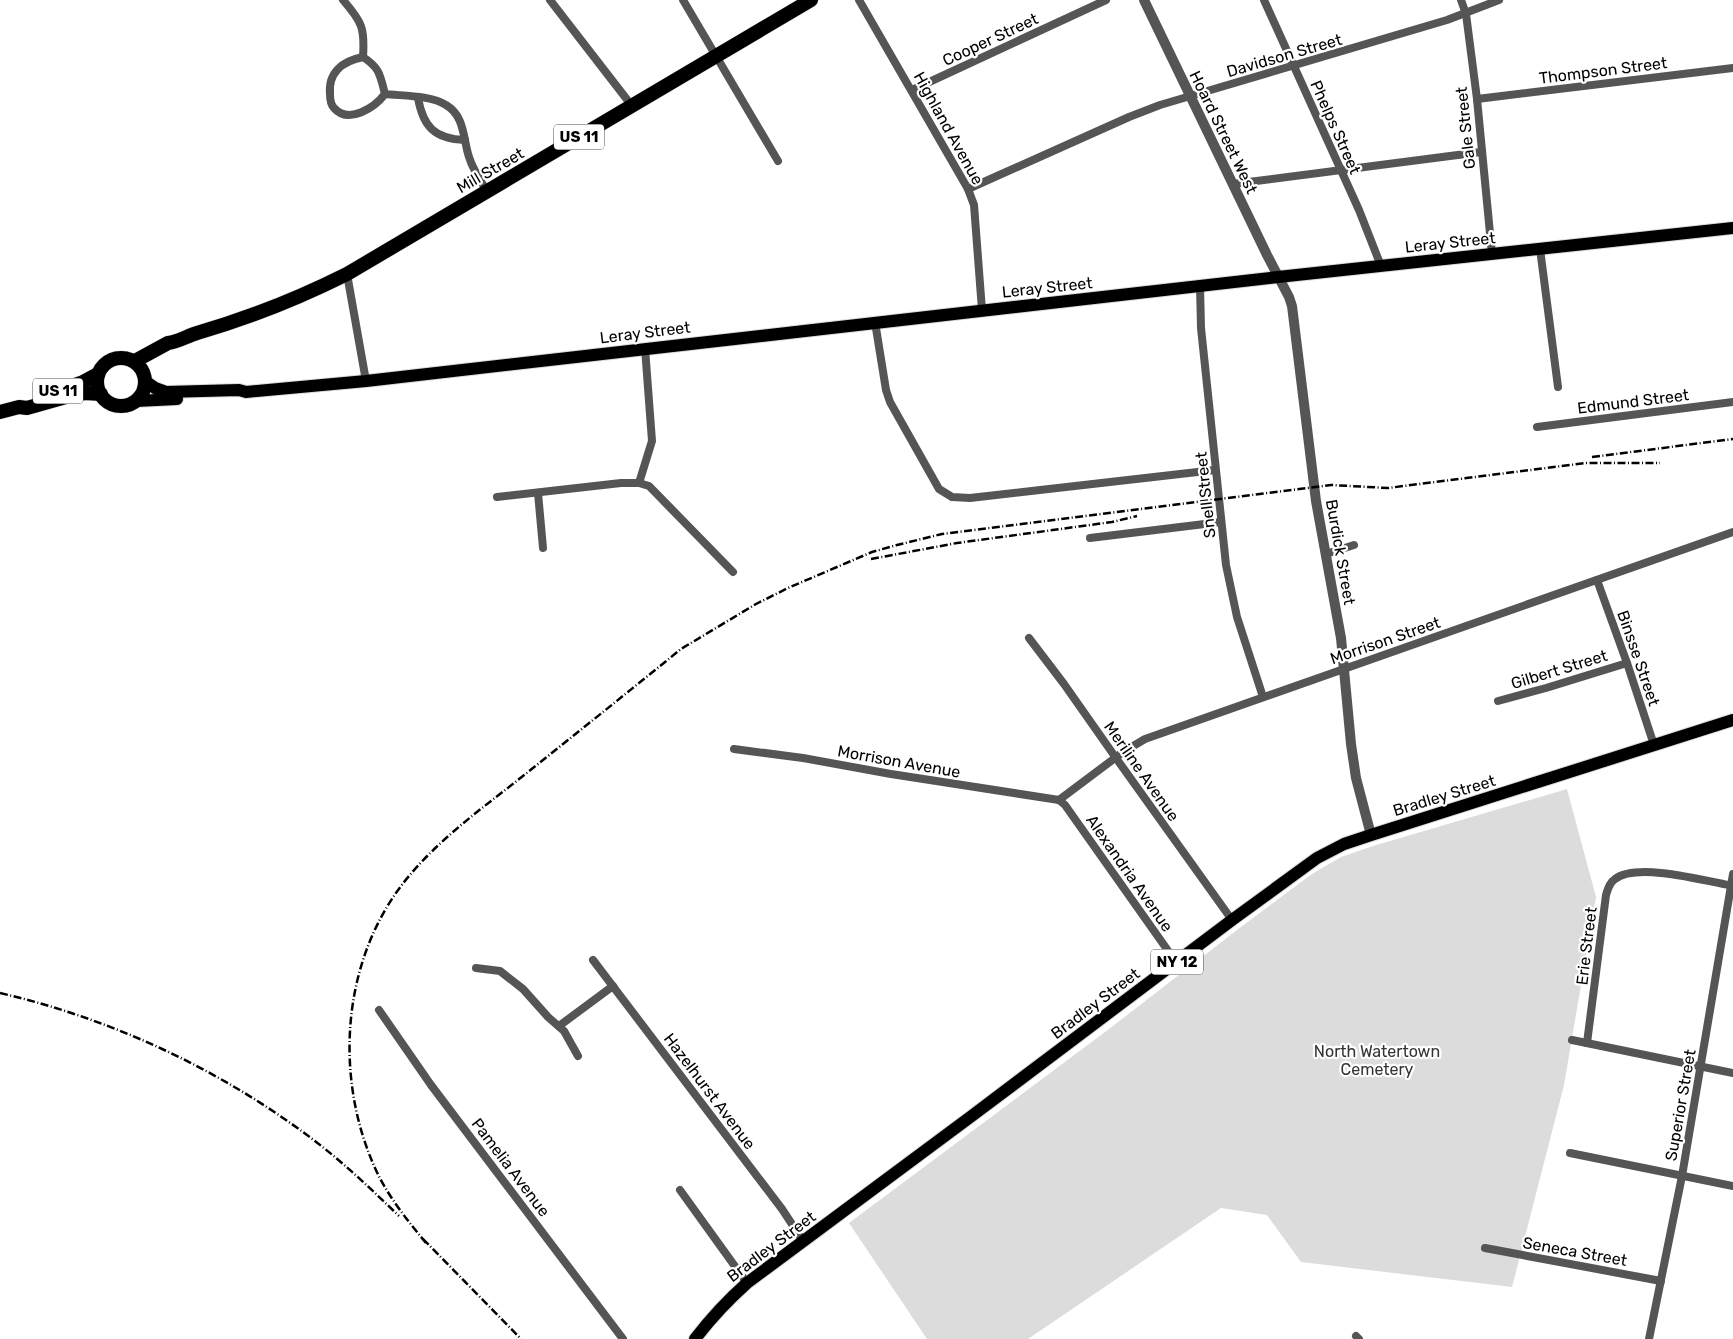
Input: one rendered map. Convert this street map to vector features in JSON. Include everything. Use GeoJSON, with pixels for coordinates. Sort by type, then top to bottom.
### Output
{"type":"FeatureCollection","features":[{"type":"Feature","properties":{"kind":"highway","name":"Mill Street"},"geometry":{"type":"LineString","coordinates":[[141,371],[170,348],[174,342],[219,328],[272,308],[347,274],[811,0]]}},
{"type":"Feature","properties":{"kind":"highway","name":"US 11"},"geometry":{"type":"LineString","coordinates":[[19,407],[25,401],[70,387],[98,374],[105,364],[120,357],[130,358],[141,371]]}},
{"type":"Feature","properties":{"kind":"highway"},"geometry":{"type":"LineString","coordinates":[[136,401],[142,393],[141,371]]}},
{"type":"Feature","properties":{"kind":"highway"},"geometry":{"type":"LineString","coordinates":[[98,374],[101,394]]}},
{"type":"Feature","properties":{"kind":"highway","name":"US 11"},"geometry":{"type":"LineString","coordinates":[[0,412],[19,407],[27,408],[85,393],[101,394],[107,402],[116,406],[127,405],[136,401]]}},
{"type":"Feature","properties":{"kind":"main road","name":"Leray Street"},"geometry":{"type":"LineString","coordinates":[[246,392],[1733,228]]}},
{"type":"Feature","properties":{"kind":"main road"},"geometry":{"type":"LineString","coordinates":[[141,371],[160,391],[239,390],[246,392]]}},
{"type":"Feature","properties":{"kind":"main road"},"geometry":{"type":"LineString","coordinates":[[136,401],[240,396],[246,392]]}},
{"type":"Feature","properties":{"kind":"main road","name":"Bradley Street"},"geometry":{"type":"LineString","coordinates":[[695,1339],[710,1319],[731,1297],[748,1283],[1316,858],[1344,844],[1371,835],[1733,720]]}},
{"type":"Feature","properties":{"kind":"street"},"geometry":{"type":"LineString","coordinates":[[343,0],[361,24],[364,38],[363,57]]}},
{"type":"Feature","properties":{"kind":"street"},"geometry":{"type":"LineString","coordinates":[[550,0],[632,106]]}},
{"type":"Feature","properties":{"kind":"street"},"geometry":{"type":"LineString","coordinates":[[683,0],[778,162]]}},
{"type":"Feature","properties":{"kind":"street","name":"Highland Avenue"},"geometry":{"type":"LineString","coordinates":[[859,0],[968,189],[974,205],[982,310]]}},
{"type":"Feature","properties":{"kind":"street","name":"Cooper Street"},"geometry":{"type":"LineString","coordinates":[[912,90],[1106,0]]}},
{"type":"Feature","properties":{"kind":"street","name":"Hoard Street West"},"geometry":{"type":"LineString","coordinates":[[1144,0],[1278,277]]}},
{"type":"Feature","properties":{"kind":"street","name":"Phelps Street"},"geometry":{"type":"LineString","coordinates":[[1264,0],[1359,210],[1381,266]]}},
{"type":"Feature","properties":{"kind":"street","name":"Gale Street"},"geometry":{"type":"LineString","coordinates":[[1461,0],[1466,14],[1477,98],[1492,254]]}},
{"type":"Feature","properties":{"kind":"street","name":"Davidson Street"},"geometry":{"type":"LineString","coordinates":[[968,189],[1160,105],[1383,40],[1466,14],[1499,0]]}},
{"type":"Feature","properties":{"kind":"street"},"geometry":{"type":"LineString","coordinates":[[363,57],[373,64],[380,74],[385,94],[378,103],[365,112],[342,114],[334,108],[330,98],[329,87],[331,77],[344,64],[363,57]]}},
{"type":"Feature","properties":{"kind":"street","name":"Thompson Street"},"geometry":{"type":"LineString","coordinates":[[1477,98],[1733,68]]}},
{"type":"Feature","properties":{"kind":"street"},"geometry":{"type":"LineString","coordinates":[[385,94],[428,99],[446,105],[457,115],[463,126],[468,156],[474,172],[487,192]]}},
{"type":"Feature","properties":{"kind":"street"},"geometry":{"type":"LineString","coordinates":[[418,98],[423,118],[428,127],[456,140],[465,140]]}},
{"type":"Feature","properties":{"kind":"street"},"geometry":{"type":"LineString","coordinates":[[1233,184],[1481,152]]}},
{"type":"Feature","properties":{"kind":"street"},"geometry":{"type":"LineString","coordinates":[[1540,249],[1558,387]]}},
{"type":"Feature","properties":{"kind":"street"},"geometry":{"type":"LineString","coordinates":[[347,274],[366,380]]}},
{"type":"Feature","properties":{"kind":"street","name":"Burdick Street"},"geometry":{"type":"LineString","coordinates":[[1278,277],[1290,297],[1292,306],[1315,494],[1344,669],[1356,778],[1371,835]]}},
{"type":"Feature","properties":{"kind":"street","name":"Snell Street"},"geometry":{"type":"LineString","coordinates":[[1200,286],[1201,328],[1226,565],[1236,617],[1263,697]]}},
{"type":"Feature","properties":{"kind":"street"},"geometry":{"type":"LineString","coordinates":[[875,322],[886,390],[890,402],[939,489],[952,497],[970,498],[1215,470]]}},
{"type":"Feature","properties":{"kind":"street"},"geometry":{"type":"LineString","coordinates":[[639,483],[652,441],[645,348]]}},
{"type":"Feature","properties":{"kind":"street","name":"Edmund Street"},"geometry":{"type":"LineString","coordinates":[[1537,427],[1733,402]]}},
{"type":"Feature","properties":{"kind":"street"},"geometry":{"type":"LineString","coordinates":[[497,497],[621,483],[639,483],[648,486],[733,572]]}},
{"type":"Feature","properties":{"kind":"street"},"geometry":{"type":"LineString","coordinates":[[538,493],[543,548]]}},
{"type":"Feature","properties":{"kind":"street"},"geometry":{"type":"LineString","coordinates":[[1090,538],[1222,522]]}},
{"type":"Feature","properties":{"kind":"street","name":"Morrison Street"},"geometry":{"type":"LineString","coordinates":[[1059,800],[1145,739],[1733,532]]}},
{"type":"Feature","properties":{"kind":"street"},"geometry":{"type":"LineString","coordinates":[[1326,554],[1354,545]]}},
{"type":"Feature","properties":{"kind":"street","name":"Binsse Street"},"geometry":{"type":"LineString","coordinates":[[1597,580],[1654,746]]}},
{"type":"Feature","properties":{"kind":"street","name":"Meriline Avenue"},"geometry":{"type":"LineString","coordinates":[[1029,638],[1064,684],[1232,920]]}},
{"type":"Feature","properties":{"kind":"street","name":"Gilbert Street"},"geometry":{"type":"LineString","coordinates":[[1498,701],[1627,663]]}},
{"type":"Feature","properties":{"kind":"street","name":"Morrison Avenue"},"geometry":{"type":"LineString","coordinates":[[734,749],[803,758],[891,774],[1059,800]]}},
{"type":"Feature","properties":{"kind":"street","name":"Alexandria Avenue"},"geometry":{"type":"LineString","coordinates":[[1059,800],[1065,805],[1176,962]]}},
{"type":"Feature","properties":{"kind":"street","name":"Erie Street"},"geometry":{"type":"LineString","coordinates":[[1588,1043],[1599,943],[1609,886],[1615,878],[1626,873],[1663,873],[1732,886]]}},
{"type":"Feature","properties":{"kind":"street","name":"Superior Street"},"geometry":{"type":"LineString","coordinates":[[1649,1339],[1682,1176],[1733,874]]}},
{"type":"Feature","properties":{"kind":"street","name":"Hazelhurst Avenue"},"geometry":{"type":"LineString","coordinates":[[593,960],[782,1209],[803,1241]]}},
{"type":"Feature","properties":{"kind":"street"},"geometry":{"type":"LineString","coordinates":[[476,968],[500,971],[523,989],[548,1017],[560,1026],[578,1056]]}},
{"type":"Feature","properties":{"kind":"street"},"geometry":{"type":"LineString","coordinates":[[560,1026],[613,986]]}},
{"type":"Feature","properties":{"kind":"street","name":"Pamelia Avenue"},"geometry":{"type":"LineString","coordinates":[[379,1010],[431,1085],[623,1339]]}},
{"type":"Feature","properties":{"kind":"street"},"geometry":{"type":"LineString","coordinates":[[1572,1040],[1733,1073]]}},
{"type":"Feature","properties":{"kind":"street"},"geometry":{"type":"LineString","coordinates":[[1570,1153],[1733,1186]]}},
{"type":"Feature","properties":{"kind":"street"},"geometry":{"type":"LineString","coordinates":[[680,1190],[748,1283]]}},
{"type":"Feature","properties":{"kind":"street","name":"Seneca Street"},"geometry":{"type":"LineString","coordinates":[[1485,1248],[1661,1281]]}},
{"type":"Feature","properties":{"kind":"green space","name":"North Watertown Cemetery"},"geometry":{"type":"Polygon","coordinates":[[[1567,789],[1596,897],[1564,1085],[1512,1287],[1301,1262],[1267,1215],[1221,1208],[1028,1339],[927,1339],[849,1223],[1109,1029],[1312,874],[1341,857],[1373,846],[1567,789]]]}},
{"type":"Feature","properties":{"kind":"railway"},"geometry":{"type":"LineString","coordinates":[[1592,457],[1733,439]]}},
{"type":"Feature","properties":{"kind":"railway"},"geometry":{"type":"LineString","coordinates":[[426,1243],[385,1188],[375,1168],[362,1134],[354,1098],[350,1061],[351,1024],[356,987],[366,951],[381,917],[401,886],[441,842],[681,649],[756,604],[788,588],[872,552],[942,534],[1331,485],[1388,488],[1586,463],[1660,463]]}},
{"type":"Feature","properties":{"kind":"railway"},"geometry":{"type":"LineString","coordinates":[[871,559],[957,543],[1112,522],[1137,516]]}},
{"type":"Feature","properties":{"kind":"railway"},"geometry":{"type":"LineString","coordinates":[[0,993],[42,1004],[123,1032],[163,1049],[202,1069],[276,1113],[311,1138],[346,1166],[399,1216]]}},
{"type":"Feature","properties":{"kind":"railway"},"geometry":{"type":"LineString","coordinates":[[423,1239],[521,1339]]}}]}
